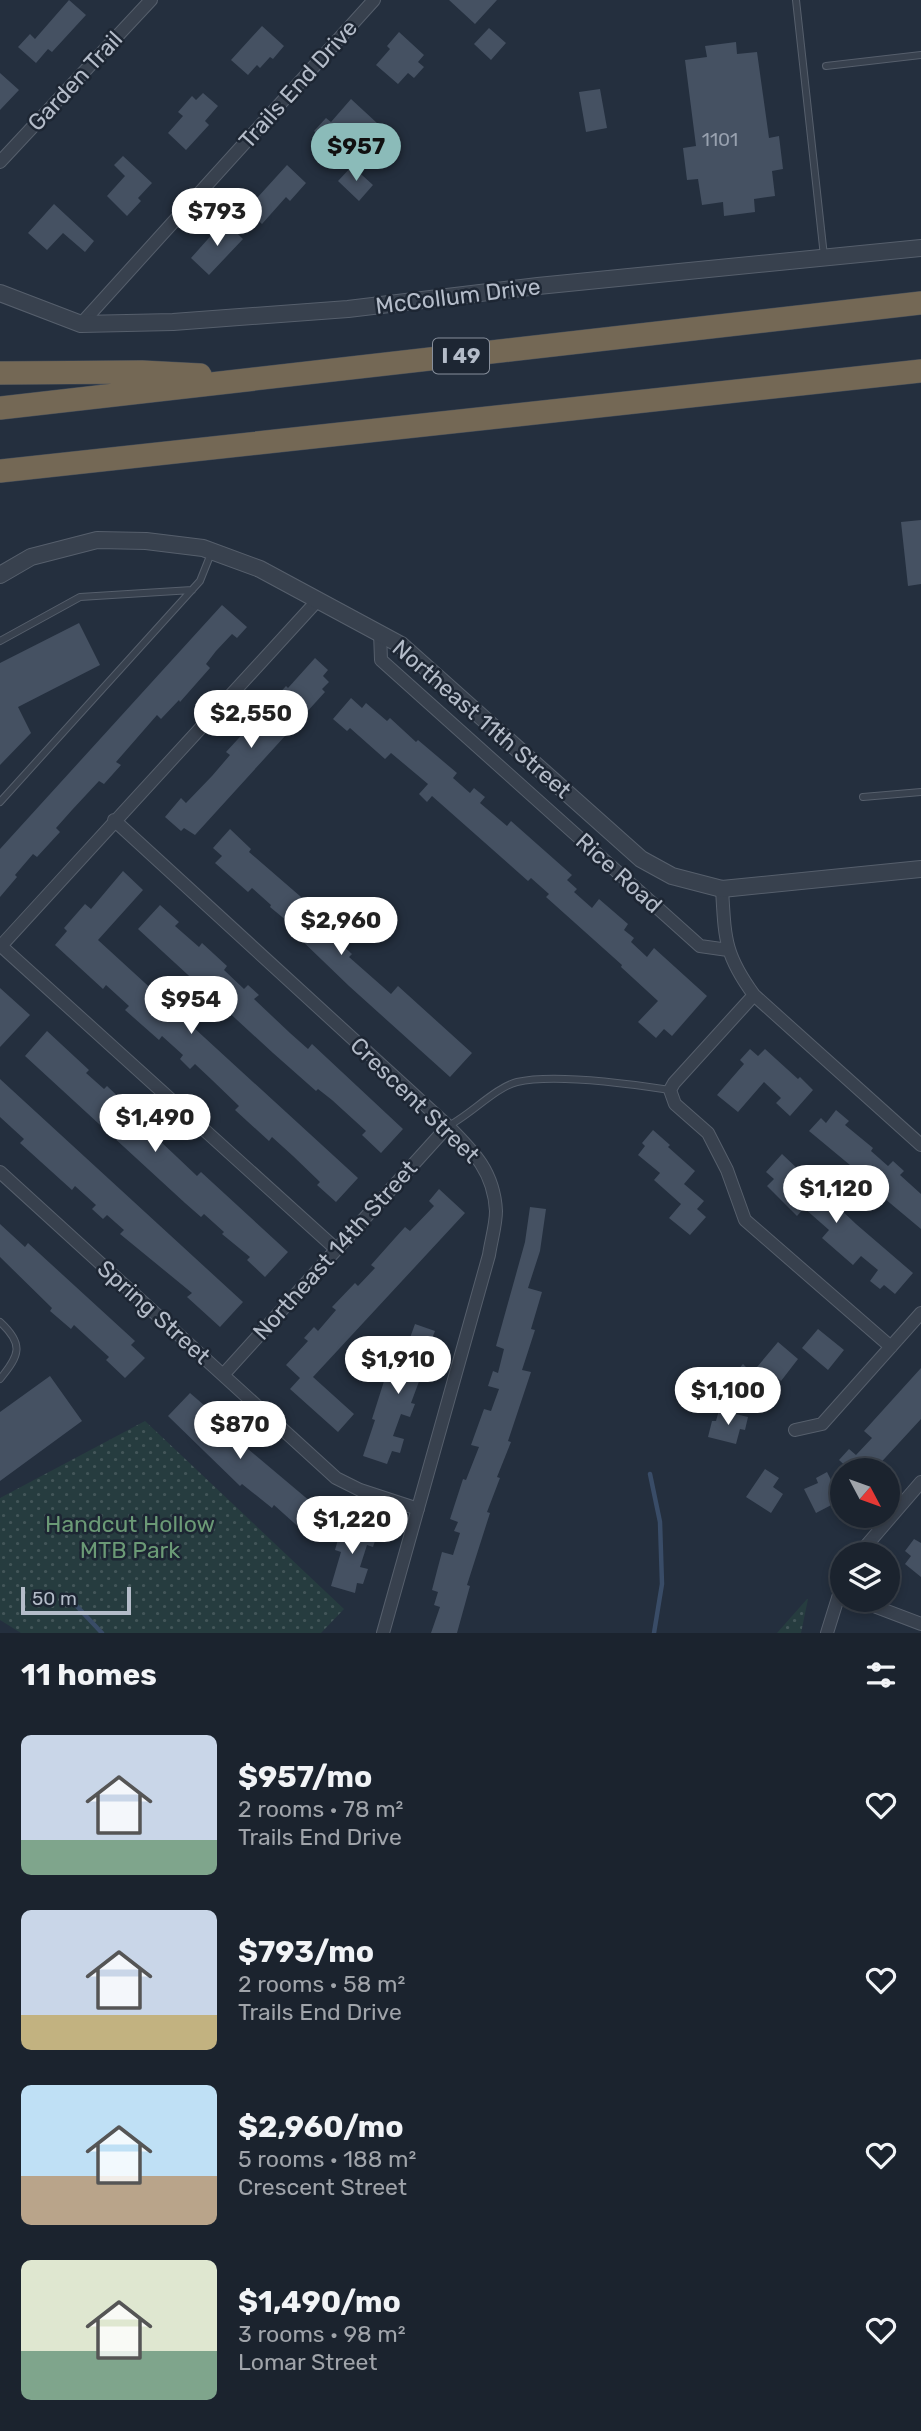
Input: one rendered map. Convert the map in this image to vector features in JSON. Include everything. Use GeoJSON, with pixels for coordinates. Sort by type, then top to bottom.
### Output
{"type":"FeatureCollection","features":[{"type":"Feature","properties":{"kind":"highway","name":"I 49"},"geometry":{"type":"LineString","coordinates":[[0,408],[921,303]]}},
{"type":"Feature","properties":{"kind":"highway"},"geometry":{"type":"LineString","coordinates":[[0,471],[921,371]]}},
{"type":"Feature","properties":{"kind":"highway"},"geometry":{"type":"LineString","coordinates":[[0,373],[142,372],[263,379]]}},
{"type":"Feature","properties":{"kind":"highway"},"geometry":{"type":"LineString","coordinates":[[0,482],[126,456]]}},
{"type":"Feature","properties":{"kind":"street","name":"Garden Trail"},"geometry":{"type":"LineString","coordinates":[[0,162],[151,0]]}},
{"type":"Feature","properties":{"kind":"street","name":"Trails End Drive"},"geometry":{"type":"LineString","coordinates":[[81,324],[374,0]]}},
{"type":"Feature","properties":{"kind":"street","name":"McCollum Drive"},"geometry":{"type":"LineString","coordinates":[[0,293],[81,324],[173,322],[348,309],[538,286],[921,248]]}},
{"type":"Feature","properties":{"kind":"street","name":"Northeast 11th Street"},"geometry":{"type":"LineString","coordinates":[[0,575],[31,557],[97,540],[146,541],[213,551],[260,569],[401,645],[641,859],[672,876],[722,888],[921,869]]}},
{"type":"Feature","properties":{"kind":"street"},"geometry":{"type":"LineString","coordinates":[[317,601],[0,946],[336,1249]]}},
{"type":"Feature","properties":{"kind":"street","name":"Rice Road"},"geometry":{"type":"LineString","coordinates":[[380,632],[381,660],[700,946],[728,950]]}},
{"type":"Feature","properties":{"kind":"street","name":"Crescent Street"},"geometry":{"type":"LineString","coordinates":[[114,820],[448,1126],[478,1156],[489,1178],[496,1212],[489,1255],[383,1633]]}},
{"type":"Feature","properties":{"kind":"street"},"geometry":{"type":"LineString","coordinates":[[722,888],[728,950],[738,974],[754,995],[921,1146]]}},
{"type":"Feature","properties":{"kind":"street"},"geometry":{"type":"LineString","coordinates":[[754,995],[674,1083],[670,1090],[675,1104],[708,1133],[727,1170],[745,1220],[891,1347]]}},
{"type":"Feature","properties":{"kind":"street","name":"Northeast 14th Street"},"geometry":{"type":"LineString","coordinates":[[223,1375],[448,1126]]}},
{"type":"Feature","properties":{"kind":"street","name":"Spring Street"},"geometry":{"type":"LineString","coordinates":[[0,1172],[336,1478],[360,1490],[418,1509]]}},
{"type":"Feature","properties":{"kind":"street"},"geometry":{"type":"LineString","coordinates":[[795,1430],[822,1424],[921,1313]]}},
{"type":"Feature","properties":{"kind":"street"},"geometry":{"type":"LineString","coordinates":[[869,1542],[921,1482]]}},
{"type":"Feature","properties":{"kind":"street"},"geometry":{"type":"LineString","coordinates":[[827,1633],[834,1612]]}},
{"type":"Feature","properties":{"kind":"street"},"geometry":{"type":"LineString","coordinates":[[890,1612],[921,1624]]}},
{"type":"Feature","properties":{"kind":"lane"},"geometry":{"type":"LineString","coordinates":[[796,0],[825,257]]}},
{"type":"Feature","properties":{"kind":"lane"},"geometry":{"type":"LineString","coordinates":[[826,66],[921,55]]}},
{"type":"Feature","properties":{"kind":"lane"},"geometry":{"type":"LineString","coordinates":[[0,802],[192,590],[205,572],[213,551]]}},
{"type":"Feature","properties":{"kind":"lane"},"geometry":{"type":"LineString","coordinates":[[0,641],[80,597],[192,590]]}},
{"type":"Feature","properties":{"kind":"lane"},"geometry":{"type":"LineString","coordinates":[[863,797],[921,792]]}},
{"type":"Feature","properties":{"kind":"lane"},"geometry":{"type":"LineString","coordinates":[[448,1126],[463,1119],[516,1082],[568,1080],[670,1090]]}},
{"type":"Feature","properties":{"kind":"lane"},"geometry":{"type":"LineString","coordinates":[[0,1322],[14,1335],[17,1348],[13,1363],[0,1379]]}},
{"type":"Feature","properties":{"kind":"green space","name":"Handcut Hollow MTB Park"},"geometry":{"type":"Polygon","coordinates":[[[145,1421],[344,1609],[321,1633],[21,1633],[0,1620],[0,1498],[145,1421]]]}},
{"type":"Feature","properties":{"kind":"green space"},"geometry":{"type":"Polygon","coordinates":[[[807,1599],[801,1633],[777,1633],[807,1599]]]}},
{"type":"Feature","properties":{"kind":"building"},"geometry":{"type":"Polygon","coordinates":[[[69,0],[86,15],[52,52],[48,49],[36,63],[18,47],[30,34],[35,39],[69,0]]]}},
{"type":"Feature","properties":{"kind":"building"},"geometry":{"type":"Polygon","coordinates":[[[449,0],[497,0],[475,24],[449,0]]]}},
{"type":"Feature","properties":{"kind":"building"},"geometry":{"type":"Polygon","coordinates":[[[262,26],[284,46],[273,59],[270,57],[260,68],[257,65],[248,75],[231,60],[262,26]]]}},
{"type":"Feature","properties":{"kind":"building"},"geometry":{"type":"Polygon","coordinates":[[[489,28],[506,43],[491,60],[474,44],[489,28]]]}},
{"type":"Feature","properties":{"kind":"building"},"geometry":{"type":"Polygon","coordinates":[[[399,32],[424,55],[418,62],[424,67],[414,78],[408,73],[398,84],[376,65],[390,49],[387,46],[399,32]]]}},
{"type":"Feature","properties":{"kind":"building"},"geometry":{"type":"Polygon","coordinates":[[[736,42],[737,54],[757,52],[769,138],[779,136],[783,169],[772,171],[775,196],[754,199],[755,212],[724,216],[723,202],[702,205],[698,179],[687,180],[683,148],[696,146],[685,60],[707,57],[705,46],[736,42]]]}},
{"type":"Feature","properties":{"kind":"building"},"geometry":{"type":"Polygon","coordinates":[[[0,73],[19,90],[0,110],[0,73]]]}},
{"type":"Feature","properties":{"kind":"building"},"geometry":{"type":"Polygon","coordinates":[[[600,89],[607,128],[586,132],[579,92],[600,89]]]}},
{"type":"Feature","properties":{"kind":"building"},"geometry":{"type":"Polygon","coordinates":[[[203,93],[218,106],[205,121],[209,125],[186,150],[168,133],[183,116],[178,112],[192,96],[196,100],[203,93]]]}},
{"type":"Feature","properties":{"kind":"building"},"geometry":{"type":"Polygon","coordinates":[[[351,99],[377,123],[346,159],[314,131],[326,118],[331,122],[351,99]]]}},
{"type":"Feature","properties":{"kind":"building"},"geometry":{"type":"Polygon","coordinates":[[[123,156],[152,183],[138,198],[141,201],[127,216],[107,196],[125,176],[114,165],[123,156]]]}},
{"type":"Feature","properties":{"kind":"building"},"geometry":{"type":"Polygon","coordinates":[[[287,165],[306,183],[290,201],[286,197],[262,224],[243,207],[255,195],[257,198],[287,165]]]}},
{"type":"Feature","properties":{"kind":"building"},"geometry":{"type":"Polygon","coordinates":[[[352,166],[373,185],[359,201],[338,181],[352,166]]]}},
{"type":"Feature","properties":{"kind":"building"},"geometry":{"type":"Polygon","coordinates":[[[54,204],[94,241],[85,252],[63,233],[47,250],[28,233],[54,204]]]}},
{"type":"Feature","properties":{"kind":"building"},"geometry":{"type":"Polygon","coordinates":[[[224,221],[243,239],[209,275],[191,258],[224,221]]]}},
{"type":"Feature","properties":{"kind":"building"},"geometry":{"type":"Polygon","coordinates":[[[921,520],[921,584],[908,586],[901,522],[921,520]]]}},
{"type":"Feature","properties":{"kind":"building"},"geometry":{"type":"Polygon","coordinates":[[[222,605],[247,627],[237,638],[232,634],[216,651],[206,664],[210,668],[180,702],[179,700],[161,719],[157,715],[116,762],[121,765],[104,784],[99,781],[72,810],[56,828],[60,832],[37,857],[33,854],[0,897],[0,849],[222,605]]]}},
{"type":"Feature","properties":{"kind":"building"},"geometry":{"type":"Polygon","coordinates":[[[79,623],[100,665],[18,707],[31,733],[0,765],[0,663],[79,623]]]}},
{"type":"Feature","properties":{"kind":"building"},"geometry":{"type":"Polygon","coordinates":[[[315,658],[328,670],[323,676],[329,682],[322,689],[325,692],[195,835],[184,828],[181,831],[165,817],[181,798],[186,803],[212,776],[230,755],[226,752],[249,727],[253,731],[280,701],[276,697],[286,686],[288,688],[315,658]]]}},
{"type":"Feature","properties":{"kind":"building"},"geometry":{"type":"Polygon","coordinates":[[[351,698],[362,708],[366,703],[387,721],[390,718],[416,742],[418,740],[457,773],[453,778],[470,793],[474,788],[485,797],[480,803],[507,826],[511,821],[572,875],[567,880],[577,889],[574,892],[592,908],[599,899],[628,924],[624,930],[634,938],[631,942],[647,957],[654,948],[707,996],[672,1036],[664,1029],[656,1038],[638,1022],[658,1001],[546,897],[549,894],[531,878],[528,881],[432,796],[427,802],[419,794],[428,784],[391,753],[385,759],[350,728],[347,731],[333,719],[351,698]]]}},
{"type":"Feature","properties":{"kind":"building"},"geometry":{"type":"Polygon","coordinates":[[[230,829],[251,849],[249,852],[308,903],[305,907],[332,931],[330,934],[352,954],[349,957],[391,994],[398,986],[472,1053],[450,1077],[349,986],[295,934],[299,931],[270,907],[271,905],[252,888],[248,892],[215,863],[222,856],[213,848],[230,829]]]}},
{"type":"Feature","properties":{"kind":"building"},"geometry":{"type":"Polygon","coordinates":[[[123,871],[143,890],[98,940],[358,1178],[336,1202],[317,1185],[320,1182],[293,1156],[272,1137],[269,1141],[235,1110],[239,1106],[195,1064],[190,1069],[180,1059],[183,1055],[162,1036],[159,1040],[125,1010],[129,1006],[106,985],[103,989],[55,945],[67,931],[64,928],[85,904],[91,909],[123,871]]]}},
{"type":"Feature","properties":{"kind":"building"},"geometry":{"type":"Polygon","coordinates":[[[160,905],[179,922],[175,926],[199,947],[202,943],[227,966],[224,970],[244,989],[248,985],[259,995],[254,999],[290,1033],[308,1049],[312,1044],[403,1129],[381,1153],[362,1135],[366,1131],[273,1053],[138,929],[160,905]]]}},
{"type":"Feature","properties":{"kind":"building"},"geometry":{"type":"Polygon","coordinates":[[[0,988],[30,1015],[0,1047],[0,988]]]}},
{"type":"Feature","properties":{"kind":"building"},"geometry":{"type":"Polygon","coordinates":[[[47,1031],[89,1070],[86,1073],[104,1089],[107,1086],[125,1103],[123,1106],[197,1176],[201,1172],[288,1252],[265,1277],[247,1260],[250,1257],[222,1234],[224,1232],[204,1214],[201,1217],[185,1203],[25,1056],[47,1031]]]}},
{"type":"Feature","properties":{"kind":"building"},"geometry":{"type":"Polygon","coordinates":[[[750,1049],[758,1056],[765,1049],[813,1090],[790,1116],[776,1103],[781,1098],[764,1082],[738,1112],[717,1095],[744,1064],[740,1060],[750,1049]]]}},
{"type":"Feature","properties":{"kind":"building"},"geometry":{"type":"Polygon","coordinates":[[[0,1079],[243,1302],[220,1327],[187,1297],[192,1293],[120,1234],[124,1230],[107,1215],[103,1219],[92,1209],[96,1205],[75,1186],[72,1190],[20,1143],[24,1139],[0,1117],[0,1079]]]}},
{"type":"Feature","properties":{"kind":"building"},"geometry":{"type":"Polygon","coordinates":[[[836,1110],[849,1121],[845,1125],[873,1148],[871,1151],[888,1166],[893,1161],[904,1171],[900,1175],[921,1194],[921,1229],[809,1131],[821,1118],[826,1123],[836,1110]]]}},
{"type":"Feature","properties":{"kind":"building"},"geometry":{"type":"Polygon","coordinates":[[[653,1130],[695,1171],[684,1184],[704,1201],[697,1209],[706,1217],[690,1235],[669,1218],[681,1204],[654,1180],[660,1173],[638,1155],[645,1146],[642,1143],[653,1130]]]}},
{"type":"Feature","properties":{"kind":"building"},"geometry":{"type":"Polygon","coordinates":[[[782,1154],[913,1273],[895,1294],[884,1285],[880,1289],[870,1281],[878,1270],[861,1256],[853,1265],[822,1238],[829,1230],[804,1208],[797,1216],[767,1186],[774,1179],[766,1172],[782,1154]]]}},
{"type":"Feature","properties":{"kind":"building"},"geometry":{"type":"Polygon","coordinates":[[[439,1189],[465,1213],[313,1377],[354,1414],[338,1432],[290,1389],[300,1378],[286,1365],[308,1341],[304,1338],[314,1327],[318,1331],[336,1310],[332,1307],[355,1283],[358,1286],[375,1268],[371,1265],[405,1227],[410,1231],[434,1206],[429,1201],[439,1189]]]}},
{"type":"Feature","properties":{"kind":"building"},"geometry":{"type":"Polygon","coordinates":[[[530,1207],[546,1209],[540,1251],[528,1288],[542,1292],[531,1329],[535,1330],[522,1370],[531,1372],[508,1441],[511,1442],[497,1477],[500,1478],[487,1512],[490,1513],[467,1585],[470,1586],[457,1633],[431,1633],[440,1607],[434,1605],[438,1592],[432,1590],[442,1552],[453,1555],[460,1533],[454,1531],[458,1522],[450,1519],[463,1479],[466,1480],[479,1447],[471,1445],[484,1409],[491,1411],[499,1389],[488,1386],[493,1371],[498,1373],[504,1349],[496,1346],[525,1242],[530,1207]]]}},
{"type":"Feature","properties":{"kind":"building"},"geometry":{"type":"Polygon","coordinates":[[[0,1224],[25,1247],[28,1243],[135,1341],[131,1345],[145,1358],[125,1378],[106,1360],[109,1357],[74,1325],[71,1329],[50,1311],[52,1308],[0,1257],[0,1224]]]}},
{"type":"Feature","properties":{"kind":"building"},"geometry":{"type":"Polygon","coordinates":[[[415,1324],[435,1331],[421,1366],[424,1368],[411,1403],[415,1404],[410,1417],[401,1414],[393,1436],[404,1439],[400,1453],[392,1451],[387,1464],[363,1456],[392,1356],[402,1360],[415,1324]]]}},
{"type":"Feature","properties":{"kind":"building"},"geometry":{"type":"Polygon","coordinates":[[[818,1329],[844,1350],[828,1370],[802,1348],[818,1329]]]}},
{"type":"Feature","properties":{"kind":"building"},"geometry":{"type":"Polygon","coordinates":[[[778,1342],[798,1359],[781,1381],[775,1376],[751,1404],[726,1383],[743,1364],[752,1373],[778,1342]]]}},
{"type":"Feature","properties":{"kind":"building"},"geometry":{"type":"Polygon","coordinates":[[[921,1368],[921,1419],[885,1458],[841,1458],[849,1449],[856,1455],[872,1438],[864,1431],[921,1368]]]}},
{"type":"Feature","properties":{"kind":"building"},"geometry":{"type":"Polygon","coordinates":[[[50,1376],[82,1421],[0,1481],[0,1412],[50,1376]]]}},
{"type":"Feature","properties":{"kind":"building"},"geometry":{"type":"Polygon","coordinates":[[[190,1393],[227,1425],[219,1433],[236,1448],[241,1443],[311,1502],[304,1510],[314,1519],[303,1531],[274,1505],[272,1508],[242,1484],[240,1486],[168,1416],[190,1393]]]}},
{"type":"Feature","properties":{"kind":"building"},"geometry":{"type":"Polygon","coordinates":[[[719,1410],[748,1417],[745,1430],[740,1429],[736,1444],[708,1437],[712,1421],[716,1421],[719,1410]]]}},
{"type":"Feature","properties":{"kind":"building"},"geometry":{"type":"Polygon","coordinates":[[[765,1469],[779,1478],[773,1487],[783,1494],[771,1513],[746,1497],[765,1469]]]}},
{"type":"Feature","properties":{"kind":"building"},"geometry":{"type":"Polygon","coordinates":[[[827,1472],[830,1478],[830,1506],[816,1513],[804,1489],[818,1483],[816,1478],[827,1472]]]}},
{"type":"Feature","properties":{"kind":"building"},"geometry":{"type":"Polygon","coordinates":[[[343,1522],[378,1532],[373,1547],[367,1545],[360,1567],[368,1569],[363,1584],[357,1583],[355,1593],[331,1586],[341,1552],[335,1550],[343,1522]]]}},
{"type":"Feature","properties":{"kind":"building"},"geometry":{"type":"Polygon","coordinates":[[[914,1539],[921,1543],[921,1577],[905,1564],[911,1556],[905,1551],[914,1539]]]}},
{"type":"Feature","properties":{"kind":"waterway"},"geometry":{"type":"LineString","coordinates":[[650,1474],[660,1522],[662,1584],[654,1633]]}},
{"type":"Feature","properties":{"kind":"waterway"},"geometry":{"type":"LineString","coordinates":[[70,1599],[102,1633]]}}]}
